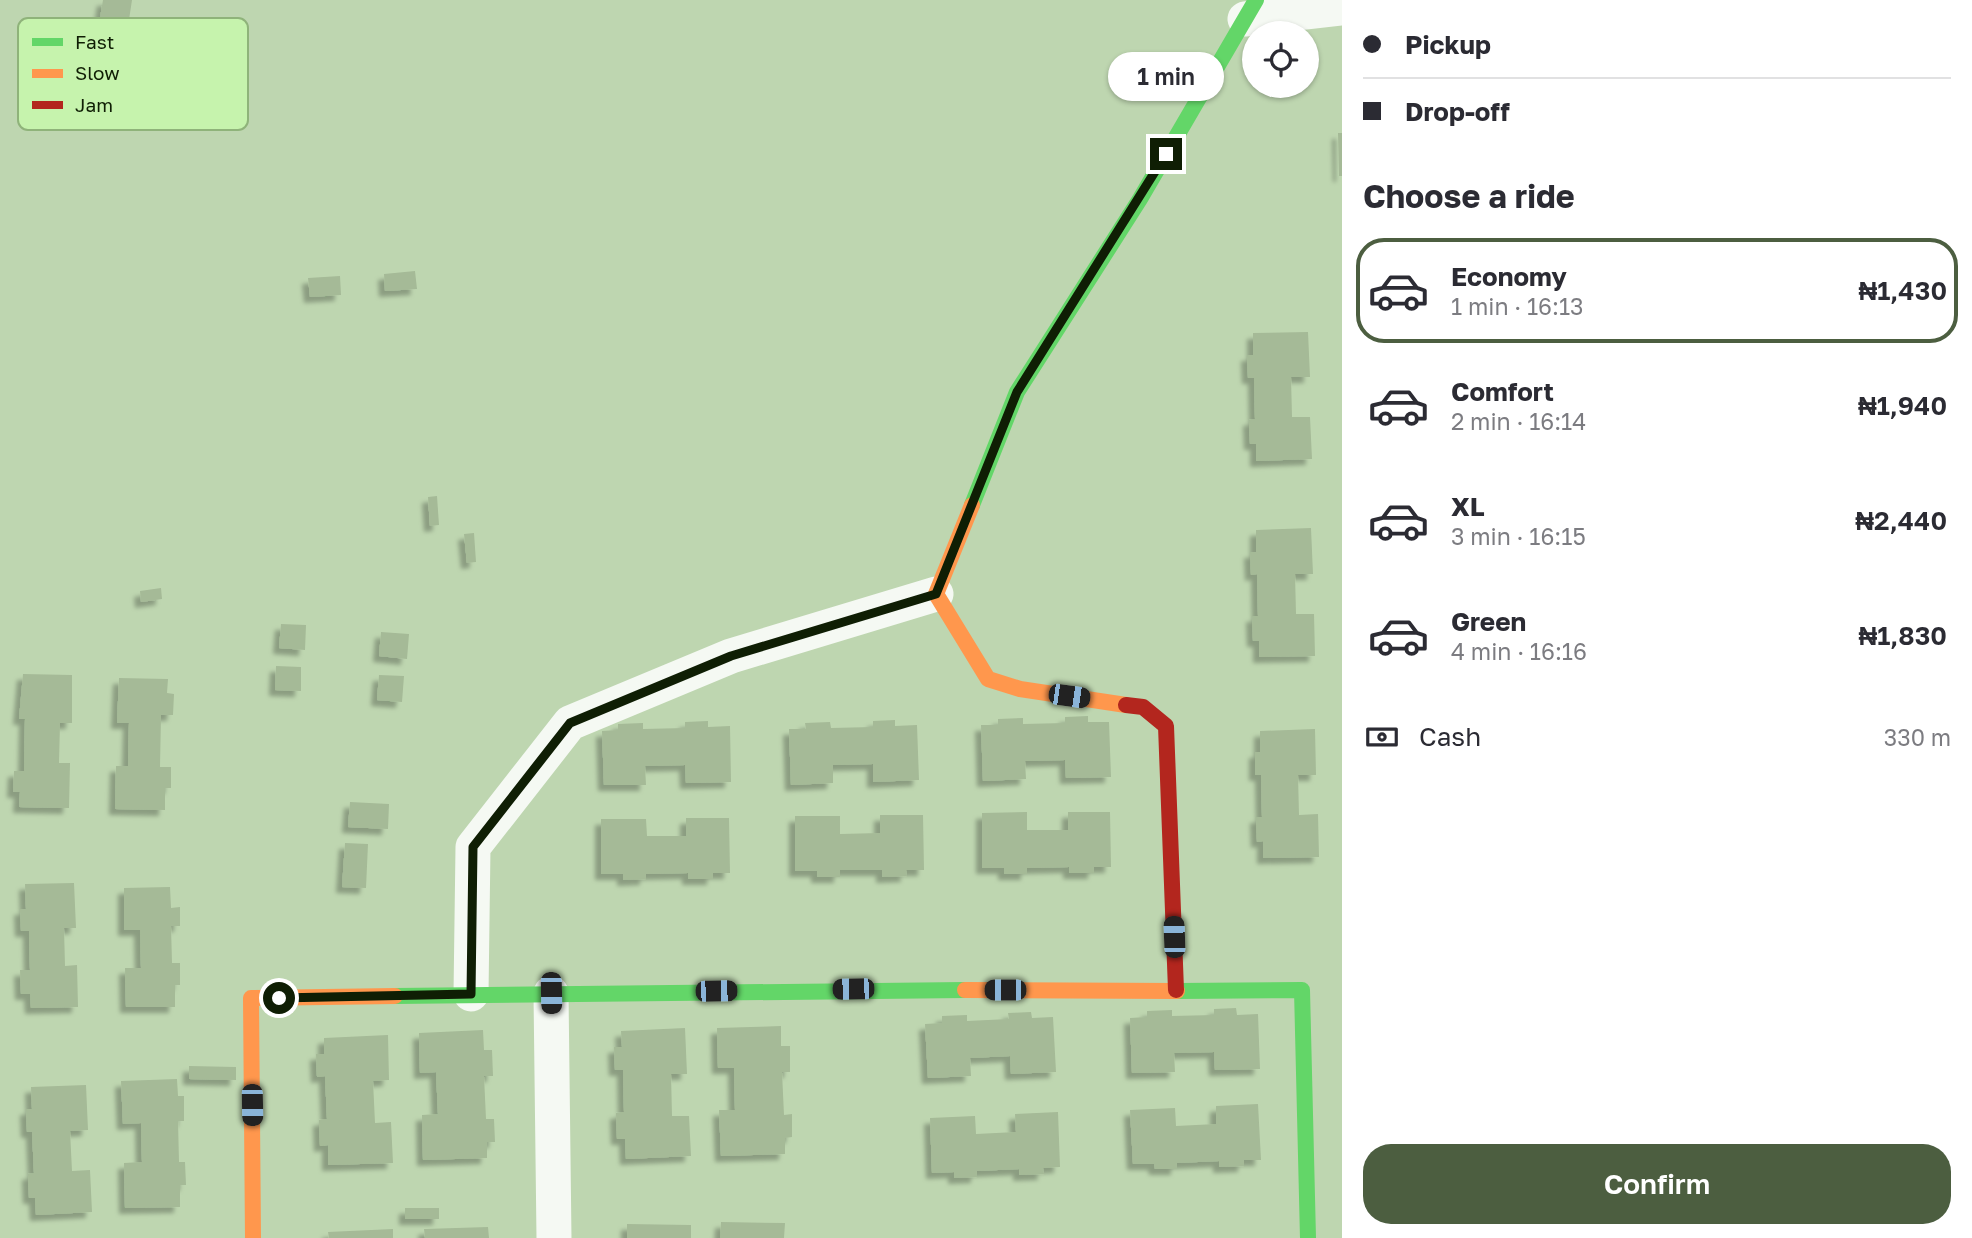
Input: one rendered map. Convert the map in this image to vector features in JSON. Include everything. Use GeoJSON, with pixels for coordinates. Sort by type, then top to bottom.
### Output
{"type":"FeatureCollection","features":[{"type":"Feature","properties":{"kind":"street"},"geometry":{"type":"LineString","coordinates":[[936,594],[1017,392],[1140,199],[1250,9],[1342,8]]}},
{"type":"Feature","properties":{"kind":"street"},"geometry":{"type":"LineString","coordinates":[[936,594],[988,679],[1020,689],[1143,707],[1166,726],[1176,990]]}},
{"type":"Feature","properties":{"kind":"street"},"geometry":{"type":"LineString","coordinates":[[471,994],[473,847],[570,723],[731,656],[936,594]]}},
{"type":"Feature","properties":{"kind":"street"},"geometry":{"type":"LineString","coordinates":[[253,1238],[251,998],[881,989],[1302,989],[1308,1238]]}},
{"type":"Feature","properties":{"kind":"street"},"geometry":{"type":"LineString","coordinates":[[551,993],[554,1238]]}},
{"type":"Feature","properties":{"kind":"building"},"geometry":{"type":"Polygon","coordinates":[[[103,0],[132,0],[129,18],[100,18],[103,0]]]}},
{"type":"Feature","properties":{"kind":"building"},"geometry":{"type":"Polygon","coordinates":[[[1338,133],[1342,133],[1342,176],[1339,176],[1338,133]]]}},
{"type":"Feature","properties":{"kind":"building"},"geometry":{"type":"Polygon","coordinates":[[[415,271],[417,289],[385,291],[384,274],[415,271]]]}},
{"type":"Feature","properties":{"kind":"building"},"geometry":{"type":"Polygon","coordinates":[[[340,276],[341,295],[310,297],[308,278],[340,276]]]}},
{"type":"Feature","properties":{"kind":"building"},"geometry":{"type":"Polygon","coordinates":[[[1308,332],[1310,377],[1291,377],[1292,417],[1310,417],[1312,459],[1256,461],[1256,444],[1250,444],[1249,420],[1255,419],[1254,378],[1248,378],[1247,355],[1253,355],[1253,333],[1308,332]]]}},
{"type":"Feature","properties":{"kind":"building"},"geometry":{"type":"Polygon","coordinates":[[[437,496],[439,525],[430,526],[428,497],[437,496]]]}},
{"type":"Feature","properties":{"kind":"building"},"geometry":{"type":"Polygon","coordinates":[[[1311,528],[1313,574],[1295,574],[1296,614],[1314,614],[1315,656],[1259,657],[1259,641],[1253,641],[1252,616],[1258,616],[1257,574],[1251,575],[1250,552],[1256,552],[1256,530],[1311,528]]]}},
{"type":"Feature","properties":{"kind":"building"},"geometry":{"type":"Polygon","coordinates":[[[474,533],[476,562],[467,563],[464,534],[474,533]]]}},
{"type":"Feature","properties":{"kind":"building"},"geometry":{"type":"Polygon","coordinates":[[[161,588],[162,599],[141,602],[140,591],[161,588]]]}},
{"type":"Feature","properties":{"kind":"building"},"geometry":{"type":"Polygon","coordinates":[[[281,624],[306,625],[305,650],[279,648],[281,624]]]}},
{"type":"Feature","properties":{"kind":"building"},"geometry":{"type":"Polygon","coordinates":[[[381,632],[409,634],[407,659],[379,656],[381,632]]]}},
{"type":"Feature","properties":{"kind":"building"},"geometry":{"type":"Polygon","coordinates":[[[276,666],[301,667],[301,691],[275,690],[276,666]]]}},
{"type":"Feature","properties":{"kind":"building"},"geometry":{"type":"Polygon","coordinates":[[[23,674],[72,675],[72,723],[60,723],[59,763],[70,763],[69,808],[19,807],[20,792],[13,792],[14,771],[24,771],[25,719],[19,719],[23,674]]]}},
{"type":"Feature","properties":{"kind":"building"},"geometry":{"type":"Polygon","coordinates":[[[379,675],[404,676],[402,702],[377,700],[379,675]]]}},
{"type":"Feature","properties":{"kind":"building"},"geometry":{"type":"Polygon","coordinates":[[[119,678],[168,679],[167,693],[174,694],[173,715],[161,715],[160,767],[171,767],[171,788],[165,788],[165,810],[115,809],[116,766],[128,766],[129,723],[117,723],[119,678]]]}},
{"type":"Feature","properties":{"kind":"building"},"geometry":{"type":"Polygon","coordinates":[[[1088,716],[1088,722],[1109,722],[1111,777],[1066,778],[1065,760],[1025,761],[1026,779],[983,781],[981,725],[998,725],[998,719],[1023,718],[1023,724],[1065,723],[1065,717],[1088,716]]]}},
{"type":"Feature","properties":{"kind":"building"},"geometry":{"type":"Polygon","coordinates":[[[895,720],[895,726],[917,725],[919,780],[873,782],[873,764],[833,765],[833,783],[791,785],[789,729],[806,729],[805,723],[830,722],[831,728],[873,727],[873,721],[895,720]]]}},
{"type":"Feature","properties":{"kind":"building"},"geometry":{"type":"Polygon","coordinates":[[[708,721],[708,727],[730,726],[731,782],[686,783],[685,765],[645,766],[646,785],[604,785],[602,731],[618,730],[618,724],[643,723],[643,729],[685,728],[685,722],[708,721]]]}},
{"type":"Feature","properties":{"kind":"building"},"geometry":{"type":"Polygon","coordinates":[[[1315,729],[1316,775],[1298,775],[1299,815],[1318,814],[1319,857],[1263,858],[1263,841],[1257,842],[1256,817],[1262,817],[1261,775],[1255,775],[1255,752],[1260,752],[1260,731],[1315,729]]]}},
{"type":"Feature","properties":{"kind":"building"},"geometry":{"type":"Polygon","coordinates":[[[350,802],[389,804],[388,829],[348,827],[350,802]]]}},
{"type":"Feature","properties":{"kind":"building"},"geometry":{"type":"Polygon","coordinates":[[[1027,812],[1027,830],[1068,830],[1068,812],[1110,812],[1111,867],[1094,867],[1094,873],[1069,873],[1069,867],[1027,868],[1027,874],[1004,874],[1004,868],[982,868],[982,813],[1027,812]]]}},
{"type":"Feature","properties":{"kind":"building"},"geometry":{"type":"Polygon","coordinates":[[[880,815],[923,815],[924,870],[906,870],[907,876],[882,877],[882,870],[840,870],[840,877],[817,877],[817,871],[795,871],[795,816],[840,816],[840,834],[880,833],[880,815]]]}},
{"type":"Feature","properties":{"kind":"building"},"geometry":{"type":"Polygon","coordinates":[[[686,818],[729,818],[730,873],[713,873],[713,879],[688,879],[688,873],[646,874],[646,879],[623,880],[623,874],[601,874],[601,819],[646,819],[647,836],[686,836],[686,818]]]}},
{"type":"Feature","properties":{"kind":"building"},"geometry":{"type":"Polygon","coordinates":[[[345,843],[368,844],[366,888],[342,887],[345,843]]]}},
{"type":"Feature","properties":{"kind":"building"},"geometry":{"type":"Polygon","coordinates":[[[74,883],[76,928],[64,928],[65,966],[77,965],[78,1007],[31,1008],[30,994],[21,994],[20,970],[30,970],[29,931],[21,931],[20,909],[26,909],[25,884],[74,883]]]}},
{"type":"Feature","properties":{"kind":"building"},"geometry":{"type":"Polygon","coordinates":[[[170,887],[171,908],[180,907],[180,926],[171,926],[172,963],[180,963],[180,985],[175,985],[175,1007],[126,1007],[125,968],[141,968],[140,930],[124,930],[124,888],[170,887]]]}},
{"type":"Feature","properties":{"kind":"building"},"geometry":{"type":"Polygon","coordinates":[[[1236,1008],[1237,1015],[1258,1014],[1260,1069],[1215,1070],[1214,1052],[1174,1053],[1175,1072],[1132,1073],[1130,1018],[1147,1017],[1147,1011],[1172,1010],[1172,1016],[1214,1015],[1214,1009],[1236,1008]]]}},
{"type":"Feature","properties":{"kind":"building"},"geometry":{"type":"Polygon","coordinates":[[[1031,1012],[1032,1018],[1053,1017],[1056,1072],[1011,1074],[1010,1056],[970,1058],[971,1076],[928,1078],[925,1024],[942,1023],[942,1016],[967,1015],[967,1021],[1009,1019],[1008,1013],[1031,1012]]]}},
{"type":"Feature","properties":{"kind":"building"},"geometry":{"type":"Polygon","coordinates":[[[781,1026],[781,1046],[790,1046],[790,1072],[782,1072],[784,1115],[792,1114],[792,1137],[785,1138],[785,1154],[721,1156],[719,1110],[735,1110],[734,1068],[718,1068],[717,1028],[781,1026]]]}},
{"type":"Feature","properties":{"kind":"building"},"geometry":{"type":"Polygon","coordinates":[[[685,1028],[687,1074],[671,1074],[672,1116],[689,1116],[691,1156],[626,1159],[625,1139],[617,1139],[616,1113],[624,1112],[623,1070],[615,1070],[614,1047],[622,1047],[621,1031],[685,1028]]]}},
{"type":"Feature","properties":{"kind":"building"},"geometry":{"type":"Polygon","coordinates":[[[483,1030],[484,1050],[492,1050],[493,1076],[484,1076],[486,1119],[494,1119],[495,1142],[487,1142],[487,1158],[423,1160],[422,1115],[438,1114],[436,1072],[420,1073],[419,1033],[483,1030]]]}},
{"type":"Feature","properties":{"kind":"building"},"geometry":{"type":"Polygon","coordinates":[[[388,1035],[389,1080],[373,1081],[375,1123],[391,1122],[393,1163],[328,1165],[328,1145],[320,1146],[319,1120],[327,1119],[325,1076],[317,1077],[316,1054],[324,1054],[324,1038],[388,1035]]]}},
{"type":"Feature","properties":{"kind":"building"},"geometry":{"type":"Polygon","coordinates":[[[189,1066],[236,1067],[236,1080],[189,1079],[189,1066]]]}},
{"type":"Feature","properties":{"kind":"building"},"geometry":{"type":"Polygon","coordinates":[[[177,1079],[178,1096],[184,1096],[184,1121],[178,1121],[179,1162],[185,1162],[186,1185],[180,1185],[180,1207],[125,1208],[124,1163],[142,1162],[141,1123],[123,1124],[121,1081],[177,1079]]]}},
{"type":"Feature","properties":{"kind":"building"},"geometry":{"type":"Polygon","coordinates":[[[86,1085],[88,1130],[70,1131],[72,1171],[90,1170],[92,1212],[36,1215],[35,1198],[29,1198],[28,1174],[34,1173],[32,1132],[27,1132],[26,1109],[32,1109],[31,1087],[86,1085]]]}},
{"type":"Feature","properties":{"kind":"building"},"geometry":{"type":"Polygon","coordinates":[[[1258,1104],[1261,1160],[1244,1160],[1244,1166],[1219,1167],[1219,1161],[1177,1163],[1177,1169],[1155,1169],[1154,1164],[1133,1164],[1130,1110],[1175,1108],[1176,1126],[1216,1124],[1216,1106],[1258,1104]]]}},
{"type":"Feature","properties":{"kind":"building"},"geometry":{"type":"Polygon","coordinates":[[[1058,1112],[1060,1167],[1043,1168],[1044,1174],[1019,1175],[1019,1169],[977,1171],[977,1177],[954,1178],[954,1172],[932,1173],[930,1118],[975,1116],[976,1134],[1016,1132],[1015,1114],[1058,1112]]]}},
{"type":"Feature","properties":{"kind":"building"},"geometry":{"type":"Polygon","coordinates":[[[405,1208],[439,1208],[439,1219],[405,1219],[405,1208]]]}},
{"type":"Feature","properties":{"kind":"building"},"geometry":{"type":"Polygon","coordinates":[[[721,1222],[785,1223],[784,1238],[720,1238],[721,1222]]]}},
{"type":"Feature","properties":{"kind":"building"},"geometry":{"type":"Polygon","coordinates":[[[627,1224],[691,1225],[691,1238],[627,1238],[627,1224]]]}},
{"type":"Feature","properties":{"kind":"building"},"geometry":{"type":"Polygon","coordinates":[[[488,1227],[489,1238],[425,1238],[424,1229],[488,1227]]]}},
{"type":"Feature","properties":{"kind":"building"},"geometry":{"type":"Polygon","coordinates":[[[393,1229],[393,1238],[329,1238],[328,1232],[393,1229]]]}},
{"type":"Feature","properties":{"kind":"traffic: fast"},"geometry":{"type":"LineString","coordinates":[[972,505],[1017,392],[1140,199],[1256,0]]}},
{"type":"Feature","properties":{"kind":"traffic: fast"},"geometry":{"type":"LineString","coordinates":[[395,996],[965,990]]}},
{"type":"Feature","properties":{"kind":"traffic: fast"},"geometry":{"type":"LineString","coordinates":[[1177,991],[1302,990],[1308,1238]]}},
{"type":"Feature","properties":{"kind":"traffic: slow"},"geometry":{"type":"LineString","coordinates":[[972,505],[936,594],[988,679],[1020,689],[1126,705]]}},
{"type":"Feature","properties":{"kind":"traffic: slow"},"geometry":{"type":"LineString","coordinates":[[965,990],[1177,991]]}},
{"type":"Feature","properties":{"kind":"traffic: slow"},"geometry":{"type":"LineString","coordinates":[[253,1238],[251,998],[395,996]]}},
{"type":"Feature","properties":{"kind":"traffic: jam"},"geometry":{"type":"LineString","coordinates":[[1126,705],[1143,707],[1166,726],[1176,990]]}},
{"type":"Feature","properties":{"kind":"route"},"geometry":{"type":"LineString","coordinates":[[279,998],[471,994],[473,847],[570,723],[731,656],[936,594],[1017,392],[1166,154]]}}]}
